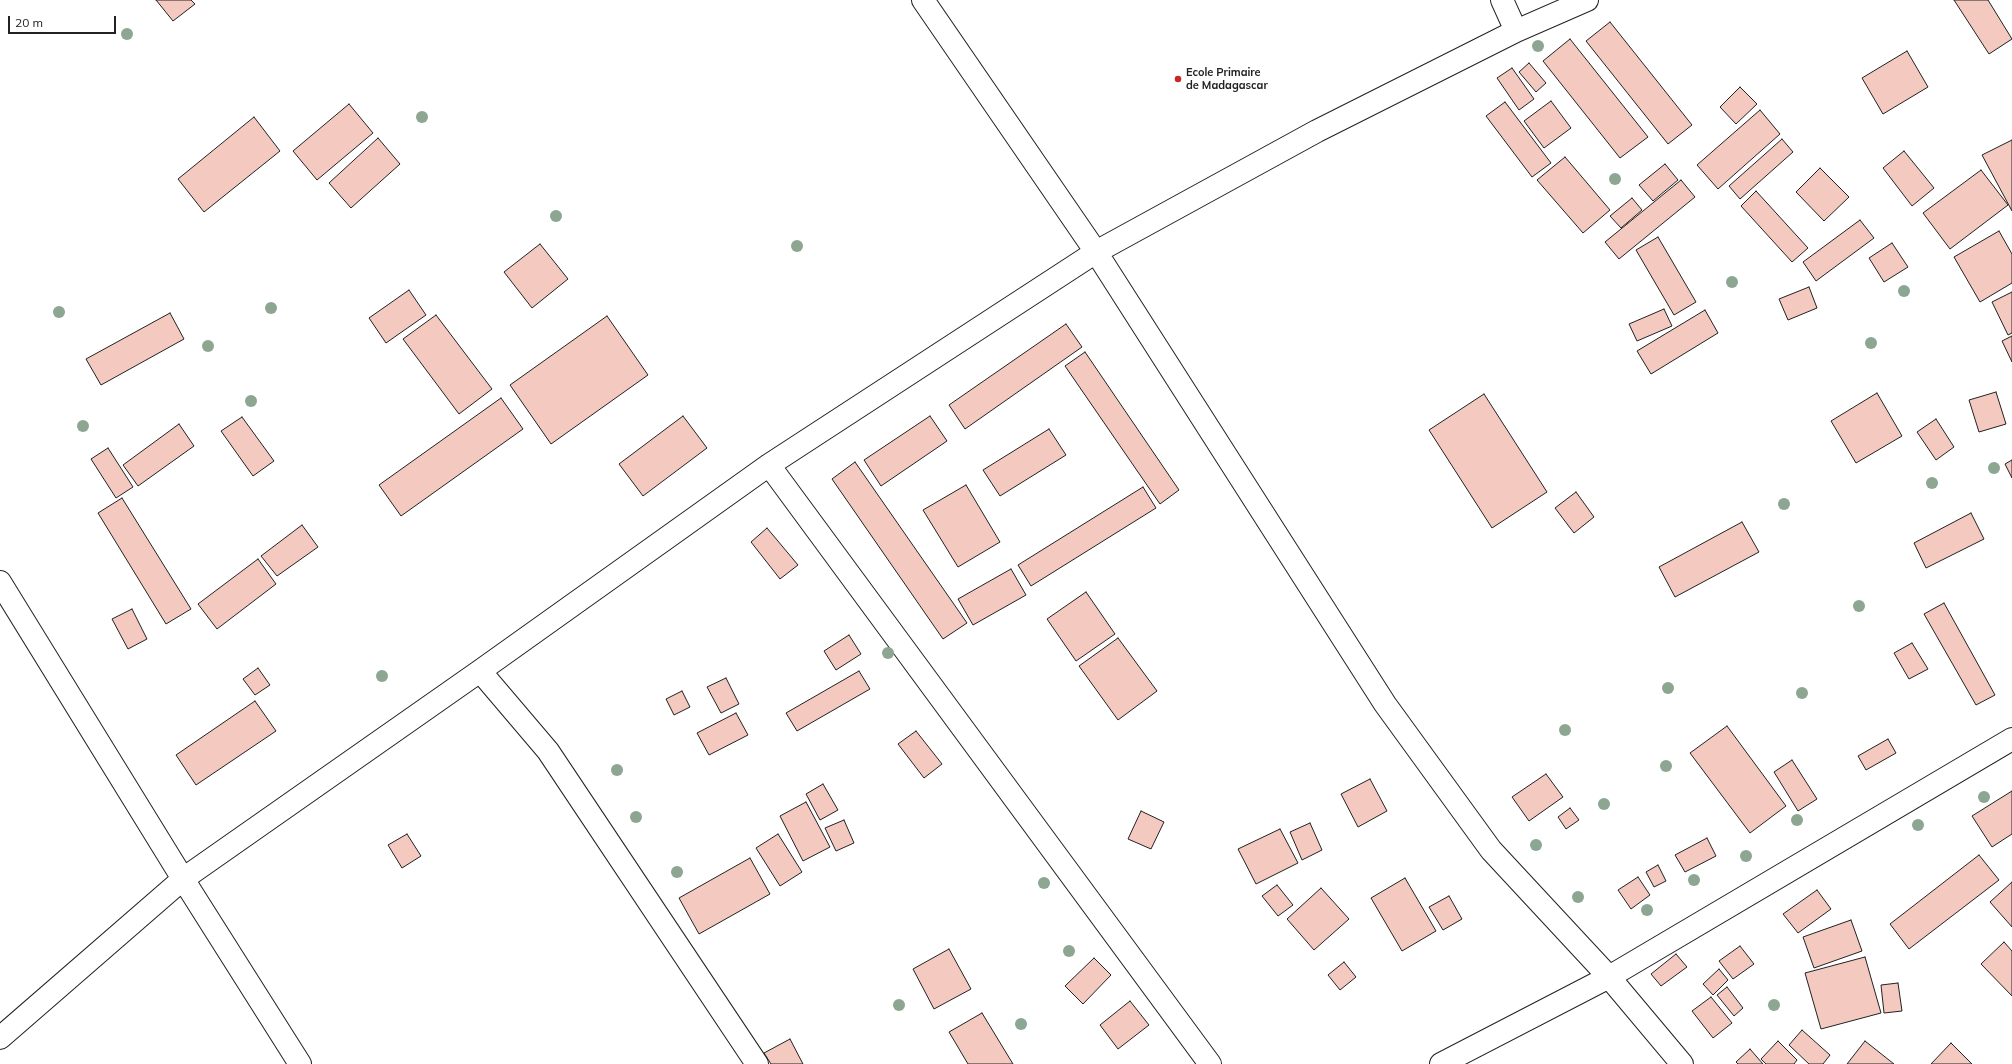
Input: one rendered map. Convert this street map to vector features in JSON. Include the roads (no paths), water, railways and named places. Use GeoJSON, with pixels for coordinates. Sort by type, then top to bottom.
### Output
{"type":"FeatureCollection","features":[{"type":"Feature","properties":{"kind":"street"},"geometry":{"type":"LineString","coordinates":[[923,0],[1096,252],[1385,704],[1492,850],[1609,977],[1682,1064]]}},
{"type":"Feature","properties":{"kind":"street"},"geometry":{"type":"LineString","coordinates":[[1502,0],[1516,32]]}},
{"type":"Feature","properties":{"kind":"street"},"geometry":{"type":"LineString","coordinates":[[0,1038],[183,879],[480,671],[769,465],[1096,252],[1317,131],[1516,32],[1586,0]]}},
{"type":"Feature","properties":{"kind":"street"},"geometry":{"type":"LineString","coordinates":[[769,465],[1210,1064]]}},
{"type":"Feature","properties":{"kind":"street"},"geometry":{"type":"LineString","coordinates":[[0,582],[183,879],[300,1064]]}},
{"type":"Feature","properties":{"kind":"street"},"geometry":{"type":"LineString","coordinates":[[480,671],[548,750],[757,1064]]}},
{"type":"Feature","properties":{"kind":"street"},"geometry":{"type":"LineString","coordinates":[[1441,1064],[1609,977],[2012,739]]}},
{"type":"Feature","properties":{"kind":"place","name":"Ecole Primaire de Madagascar"},"geometry":{"type":"Point","coordinates":[1178,79]}}]}
